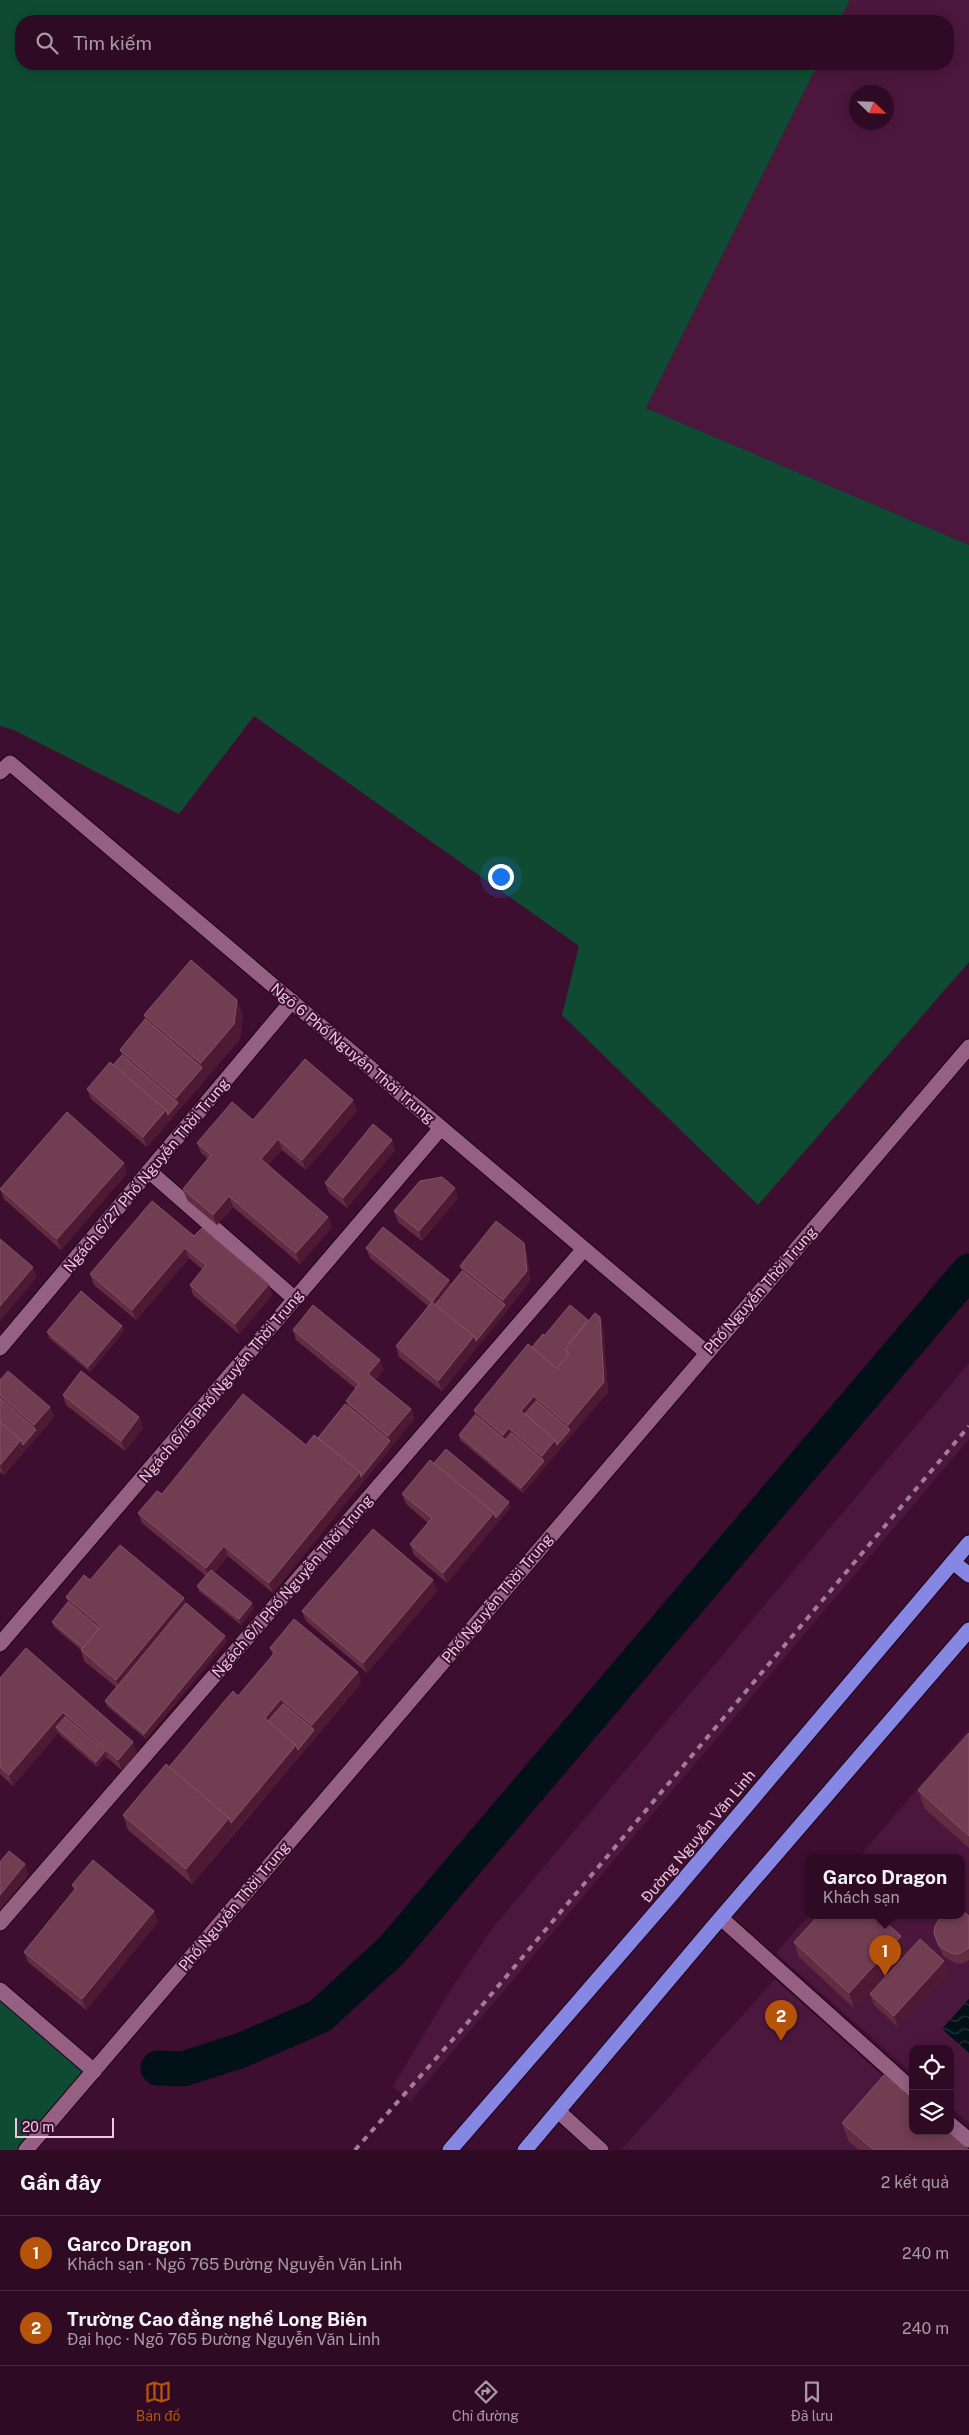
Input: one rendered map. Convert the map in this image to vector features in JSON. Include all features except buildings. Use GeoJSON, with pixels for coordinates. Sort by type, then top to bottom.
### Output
{"type":"FeatureCollection","features":[{"type":"Feature","properties":{"kind":"highway","name":"Đường Nguyễn Văn Linh"},"geometry":{"type":"LineString","coordinates":[[450,2150],[670,1896],[969,1543]]}},
{"type":"Feature","properties":{"kind":"highway"},"geometry":{"type":"LineString","coordinates":[[953,1562],[969,1575]]}},
{"type":"Feature","properties":{"kind":"highway"},"geometry":{"type":"LineString","coordinates":[[525,2150],[721,1918],[969,1630]]}},
{"type":"Feature","properties":{"kind":"street","name":"Ngõ 6 Phố Nguyễn Thời Trung"},"geometry":{"type":"LineString","coordinates":[[0,772],[10,764],[706,1352]]}},
{"type":"Feature","properties":{"kind":"street","name":"Ngách 6/27 Phố Nguyễn Thời Trung"},"geometry":{"type":"LineString","coordinates":[[0,1348],[292,1001]]}},
{"type":"Feature","properties":{"kind":"street","name":"Phố Nguyễn Thời Trung"},"geometry":{"type":"LineString","coordinates":[[26,2150],[706,1352],[969,1047]]}},
{"type":"Feature","properties":{"kind":"street","name":"Ngách 6/15 Phố Nguyễn Thời Trung"},"geometry":{"type":"LineString","coordinates":[[0,1644],[441,1128]]}},
{"type":"Feature","properties":{"kind":"street"},"geometry":{"type":"LineString","coordinates":[[149,1171],[295,1298]]}},
{"type":"Feature","properties":{"kind":"street","name":"Ngách 6/1 Phố Nguyễn Thời Trung"},"geometry":{"type":"LineString","coordinates":[[0,1923],[584,1249]]}},
{"type":"Feature","properties":{"kind":"street"},"geometry":{"type":"LineString","coordinates":[[721,1918],[909,2086]]}},
{"type":"Feature","properties":{"kind":"street"},"geometry":{"type":"LineString","coordinates":[[0,1990],[94,2071]]}},
{"type":"Feature","properties":{"kind":"street"},"geometry":{"type":"LineString","coordinates":[[558,2111],[601,2150]]}},
{"type":"Feature","properties":{"kind":"street"},"geometry":{"type":"LineString","coordinates":[[954,2127],[969,2140]]}},
{"type":"Feature","properties":{"kind":"shaded area"},"geometry":{"type":"Polygon","coordinates":[[[850,0],[969,0],[969,545],[646,408],[815,70],[954,70],[954,15],[842,15],[850,0]]]}},
{"type":"Feature","properties":{"kind":"shaded area"},"geometry":{"type":"Polygon","coordinates":[[[969,1363],[969,1439],[410,2102],[393,2086],[453,1986],[494,1926],[969,1363]]]}},
{"type":"Feature","properties":{"kind":"shaded area"},"geometry":{"type":"Polygon","coordinates":[[[969,1729],[969,1999],[942,2029],[969,2053],[969,2123],[954,2110],[954,2045],[909,2045],[909,2070],[776,1953],[806,1919],[965,1919],[965,1854],[862,1854],[969,1729]]]}},
{"type":"Feature","properties":{"kind":"shaded area"},"geometry":{"type":"Polygon","coordinates":[[[775,1979],[909,2099],[909,2135],[924,2135],[965,2150],[621,2150],[775,1979]]]}},
{"type":"Feature","properties":{"kind":"green space"},"geometry":{"type":"Polygon","coordinates":[[[0,0],[850,0],[842,15],[15,15],[15,70],[815,70],[646,408],[969,545],[969,962],[758,1205],[562,1015],[579,946],[254,716],[179,814],[14,730],[0,726],[0,0]]]}},
{"type":"Feature","properties":{"kind":"green space"},"geometry":{"type":"Polygon","coordinates":[[[0,1989],[94,2071],[26,2150],[0,2150],[0,1989]]]}},
{"type":"Feature","properties":{"kind":"water"},"geometry":{"type":"Polygon","coordinates":[[[969,1999],[969,2053],[942,2029],[969,1999]]]}},
{"type":"Feature","properties":{"kind":"waterway"},"geometry":{"type":"LineString","coordinates":[[158,2068],[183,2069],[242,2050],[320,2016],[391,1951],[969,1271]]}},
{"type":"Feature","properties":{"kind":"railway"},"geometry":{"type":"LineString","coordinates":[[355,2150],[463,2028],[969,1426]]}},
{"type":"Feature","properties":{"kind":"place","name":"Garco Dragon"},"geometry":{"type":"Point","coordinates":[885,1976]}},
{"type":"Feature","properties":{"kind":"place","name":"Trường Cao đẳng nghề Long Biên"},"geometry":{"type":"Point","coordinates":[781,2041]}}]}
